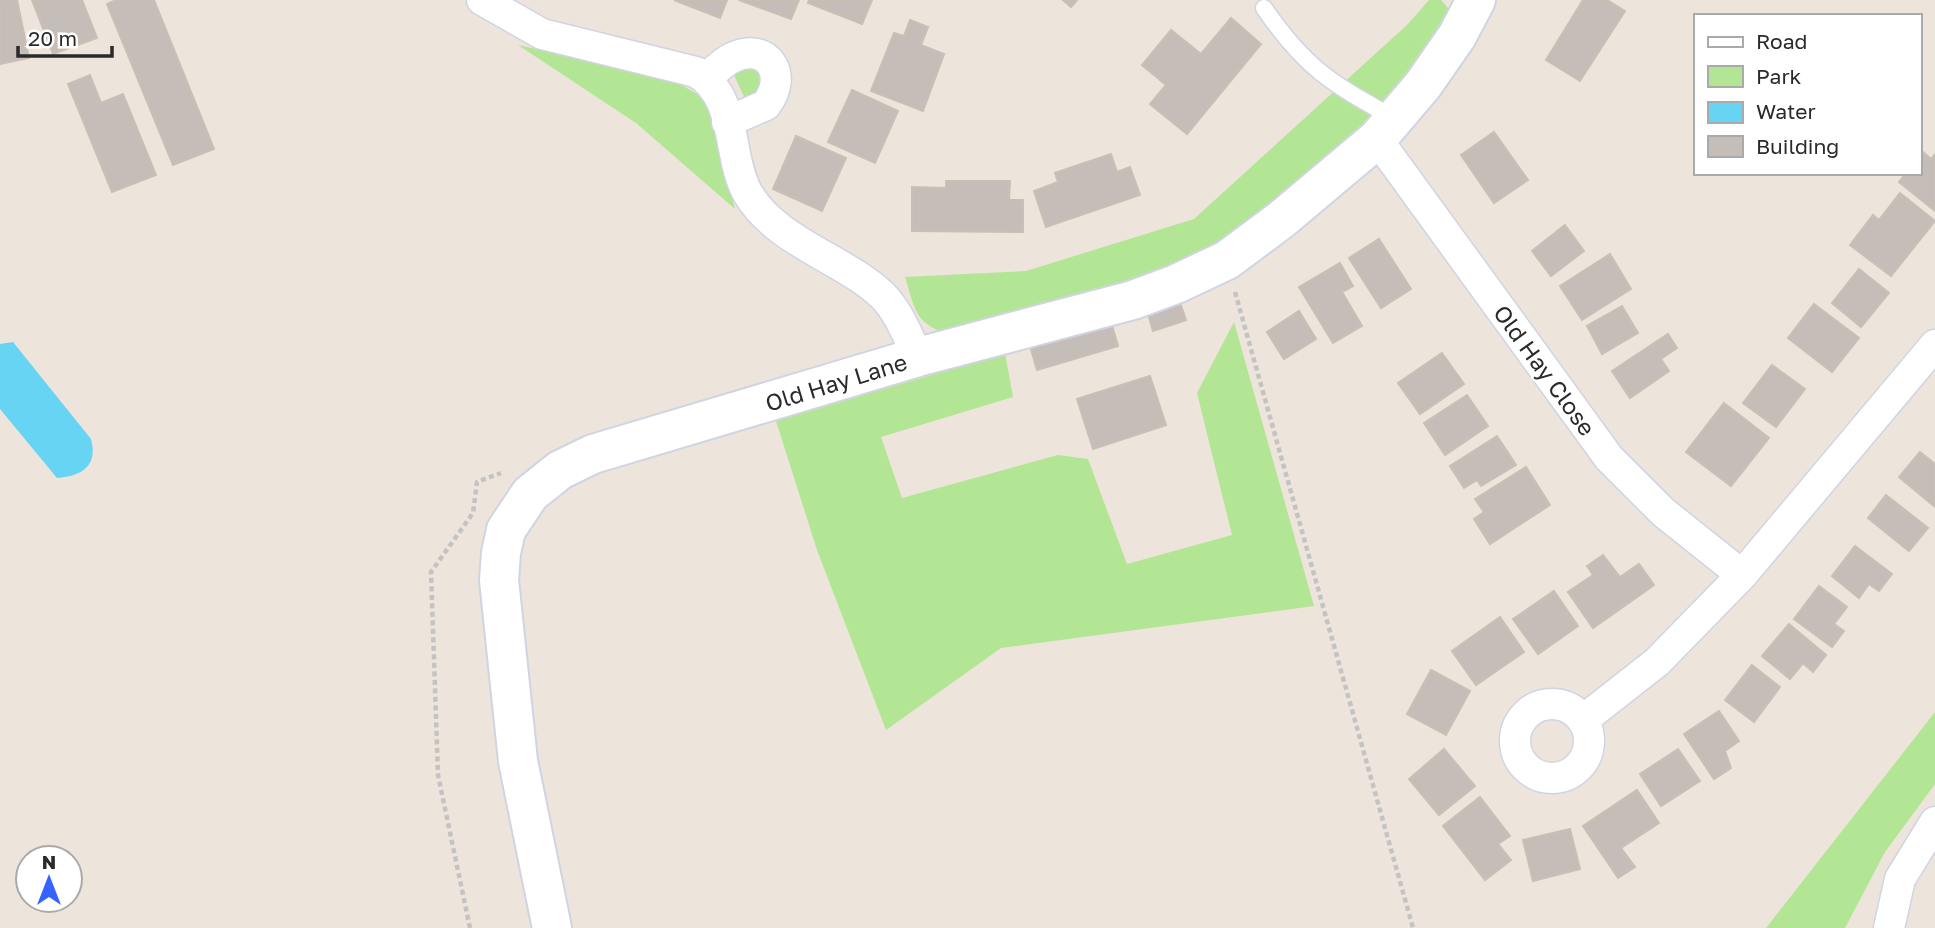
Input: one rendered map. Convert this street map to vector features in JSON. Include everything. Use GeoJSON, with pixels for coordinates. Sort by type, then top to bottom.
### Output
{"type":"FeatureCollection","features":[{"type":"Feature","properties":{"kind":"street"},"geometry":{"type":"LineString","coordinates":[[482,0],[542,34],[696,72],[706,78],[722,101],[747,192],[763,213],[811,251],[881,295],[918,356]]}},
{"type":"Feature","properties":{"kind":"street","name":"Old Hay Lane"},"geometry":{"type":"LineString","coordinates":[[552,928],[518,761],[499,580],[506,530],[516,512],[545,480],[593,454],[918,356],[1133,300],[1227,260],[1282,219],[1386,128],[1423,85],[1457,36],[1476,0]]}},
{"type":"Feature","properties":{"kind":"street"},"geometry":{"type":"LineString","coordinates":[[706,78],[732,58],[747,53],[764,57],[776,69],[778,81],[766,105],[727,122]]}},
{"type":"Feature","properties":{"kind":"street","name":"Old Hay Close"},"geometry":{"type":"LineString","coordinates":[[1386,128],[1609,458],[1663,512],[1742,575]]}},
{"type":"Feature","properties":{"kind":"street"},"geometry":{"type":"LineString","coordinates":[[1583,720],[1657,662],[1742,575],[1935,345]]}},
{"type":"Feature","properties":{"kind":"street"},"geometry":{"type":"LineString","coordinates":[[1889,928],[1900,880],[1935,823]]}},
{"type":"Feature","properties":{"kind":"lane"},"geometry":{"type":"LineString","coordinates":[[1264,8],[1308,65],[1386,128]]}},
{"type":"Feature","properties":{"kind":"path"},"geometry":{"type":"LineString","coordinates":[[1227,260],[1413,928]]}},
{"type":"Feature","properties":{"kind":"path"},"geometry":{"type":"LineString","coordinates":[[470,928],[438,775],[430,572],[473,513],[477,482],[503,472]]}},
{"type":"Feature","properties":{"kind":"green space"},"geometry":{"type":"Polygon","coordinates":[[[1429,0],[1441,0],[1454,15],[1411,76],[1346,143],[1238,239],[1182,272],[953,334],[931,327],[918,315],[905,277],[1026,271],[1194,219],[1408,24],[1429,0]]]}},
{"type":"Feature","properties":{"kind":"green space"},"geometry":{"type":"Polygon","coordinates":[[[518,45],[671,79],[697,94],[713,114],[735,209],[636,123],[518,45]]]}},
{"type":"Feature","properties":{"kind":"green space"},"geometry":{"type":"Polygon","coordinates":[[[747,67],[758,70],[768,86],[748,105],[733,73],[747,67]]]}},
{"type":"Feature","properties":{"kind":"green space"},"geometry":{"type":"Polygon","coordinates":[[[1234,322],[1314,606],[1001,648],[886,730],[817,550],[776,421],[1005,353],[1013,397],[881,437],[902,498],[1058,455],[1088,459],[1127,564],[1232,535],[1197,393],[1234,322]]]}},
{"type":"Feature","properties":{"kind":"green space"},"geometry":{"type":"Polygon","coordinates":[[[1935,712],[1935,784],[1885,852],[1845,928],[1766,928],[1935,712]]]}},
{"type":"Feature","properties":{"kind":"water"},"geometry":{"type":"Polygon","coordinates":[[[13,342],[91,439],[92,456],[81,472],[57,478],[0,409],[0,344],[13,342]]]}},
{"type":"Feature","properties":{"kind":"building"},"geometry":{"type":"Polygon","coordinates":[[[0,0],[17,0],[29,58],[0,64],[0,0]]]}},
{"type":"Feature","properties":{"kind":"building"},"geometry":{"type":"Polygon","coordinates":[[[32,0],[82,0],[97,38],[53,54],[32,0]]]}},
{"type":"Feature","properties":{"kind":"building"},"geometry":{"type":"Polygon","coordinates":[[[116,0],[154,0],[214,149],[173,165],[107,4],[116,0]]]}},
{"type":"Feature","properties":{"kind":"building"},"geometry":{"type":"Polygon","coordinates":[[[674,0],[727,0],[720,18],[674,0]]]}},
{"type":"Feature","properties":{"kind":"building"},"geometry":{"type":"Polygon","coordinates":[[[739,0],[799,0],[791,19],[739,0]]]}},
{"type":"Feature","properties":{"kind":"building"},"geometry":{"type":"Polygon","coordinates":[[[809,0],[872,0],[862,24],[808,3],[809,0]]]}},
{"type":"Feature","properties":{"kind":"building"},"geometry":{"type":"Polygon","coordinates":[[[1063,0],[1077,0],[1071,7],[1063,0]]]}},
{"type":"Feature","properties":{"kind":"building"},"geometry":{"type":"Polygon","coordinates":[[[1583,0],[1607,0],[1625,11],[1580,81],[1546,60],[1583,0]]]}},
{"type":"Feature","properties":{"kind":"building"},"geometry":{"type":"Polygon","coordinates":[[[1231,18],[1261,44],[1187,134],[1150,104],[1166,85],[1142,65],[1171,30],[1201,54],[1231,18]]]}},
{"type":"Feature","properties":{"kind":"building"},"geometry":{"type":"Polygon","coordinates":[[[910,20],[928,27],[921,45],[944,54],[923,111],[871,91],[894,33],[904,36],[910,20]]]}},
{"type":"Feature","properties":{"kind":"building"},"geometry":{"type":"Polygon","coordinates":[[[90,75],[101,103],[123,94],[156,175],[112,192],[68,84],[90,75]]]}},
{"type":"Feature","properties":{"kind":"building"},"geometry":{"type":"Polygon","coordinates":[[[852,90],[898,111],[875,163],[828,142],[852,90]]]}},
{"type":"Feature","properties":{"kind":"building"},"geometry":{"type":"Polygon","coordinates":[[[1494,132],[1528,180],[1494,203],[1461,155],[1494,132]]]}},
{"type":"Feature","properties":{"kind":"building"},"geometry":{"type":"Polygon","coordinates":[[[796,136],[846,158],[822,211],[773,189],[796,136]]]}},
{"type":"Feature","properties":{"kind":"building"},"geometry":{"type":"Polygon","coordinates":[[[1923,152],[1931,159],[1935,154],[1935,211],[1899,182],[1904,175],[1921,175],[1923,152]]]}},
{"type":"Feature","properties":{"kind":"building"},"geometry":{"type":"Polygon","coordinates":[[[1111,154],[1117,172],[1130,167],[1140,195],[1046,227],[1034,191],[1058,182],[1055,173],[1111,154]]]}},
{"type":"Feature","properties":{"kind":"building"},"geometry":{"type":"Polygon","coordinates":[[[946,181],[1010,181],[1009,200],[1023,200],[1023,232],[912,231],[912,187],[946,188],[946,181]]]}},
{"type":"Feature","properties":{"kind":"building"},"geometry":{"type":"Polygon","coordinates":[[[1900,193],[1935,221],[1891,276],[1850,245],[1873,215],[1879,220],[1900,193]]]}},
{"type":"Feature","properties":{"kind":"building"},"geometry":{"type":"Polygon","coordinates":[[[1565,225],[1584,251],[1551,276],[1532,251],[1565,225]]]}},
{"type":"Feature","properties":{"kind":"building"},"geometry":{"type":"Polygon","coordinates":[[[1379,239],[1411,289],[1381,308],[1349,258],[1379,239]]]}},
{"type":"Feature","properties":{"kind":"building"},"geometry":{"type":"Polygon","coordinates":[[[1610,254],[1631,289],[1582,320],[1560,286],[1610,254]]]}},
{"type":"Feature","properties":{"kind":"building"},"geometry":{"type":"Polygon","coordinates":[[[1340,263],[1353,286],[1342,292],[1362,326],[1333,343],[1299,287],[1340,263]]]}},
{"type":"Feature","properties":{"kind":"building"},"geometry":{"type":"Polygon","coordinates":[[[1859,269],[1889,293],[1861,327],[1832,303],[1859,269]]]}},
{"type":"Feature","properties":{"kind":"building"},"geometry":{"type":"Polygon","coordinates":[[[1179,300],[1186,320],[1153,331],[1147,310],[1179,300]]]}},
{"type":"Feature","properties":{"kind":"building"},"geometry":{"type":"Polygon","coordinates":[[[1814,304],[1859,338],[1832,372],[1788,338],[1814,304]]]}},
{"type":"Feature","properties":{"kind":"building"},"geometry":{"type":"Polygon","coordinates":[[[1622,306],[1638,333],[1602,354],[1587,326],[1622,306]]]}},
{"type":"Feature","properties":{"kind":"building"},"geometry":{"type":"Polygon","coordinates":[[[1299,311],[1316,339],[1284,359],[1267,332],[1299,311]]]}},
{"type":"Feature","properties":{"kind":"building"},"geometry":{"type":"Polygon","coordinates":[[[1111,322],[1118,346],[1037,370],[1030,346],[1111,322]]]}},
{"type":"Feature","properties":{"kind":"building"},"geometry":{"type":"Polygon","coordinates":[[[1668,334],[1677,348],[1661,359],[1669,371],[1630,398],[1612,371],[1668,334]]]}},
{"type":"Feature","properties":{"kind":"building"},"geometry":{"type":"Polygon","coordinates":[[[1442,353],[1464,384],[1420,414],[1398,383],[1442,353]]]}},
{"type":"Feature","properties":{"kind":"building"},"geometry":{"type":"Polygon","coordinates":[[[1772,365],[1805,389],[1776,427],[1743,403],[1772,365]]]}},
{"type":"Feature","properties":{"kind":"building"},"geometry":{"type":"Polygon","coordinates":[[[1150,376],[1166,425],[1093,449],[1077,399],[1150,376]]]}},
{"type":"Feature","properties":{"kind":"building"},"geometry":{"type":"Polygon","coordinates":[[[1467,395],[1488,426],[1445,455],[1424,423],[1467,395]]]}},
{"type":"Feature","properties":{"kind":"building"},"geometry":{"type":"Polygon","coordinates":[[[1724,403],[1769,438],[1731,486],[1686,452],[1724,403]]]}},
{"type":"Feature","properties":{"kind":"building"},"geometry":{"type":"Polygon","coordinates":[[[1497,436],[1516,465],[1481,486],[1477,480],[1464,488],[1450,466],[1497,436]]]}},
{"type":"Feature","properties":{"kind":"building"},"geometry":{"type":"Polygon","coordinates":[[[1920,452],[1935,464],[1935,507],[1899,477],[1920,452]]]}},
{"type":"Feature","properties":{"kind":"building"},"geometry":{"type":"Polygon","coordinates":[[[1526,467],[1550,505],[1490,544],[1474,519],[1484,512],[1475,499],[1526,467]]]}},
{"type":"Feature","properties":{"kind":"building"},"geometry":{"type":"Polygon","coordinates":[[[1886,495],[1928,528],[1909,551],[1868,518],[1886,495]]]}},
{"type":"Feature","properties":{"kind":"building"},"geometry":{"type":"Polygon","coordinates":[[[1855,546],[1892,574],[1879,591],[1869,584],[1859,598],[1832,576],[1855,546]]]}},
{"type":"Feature","properties":{"kind":"building"},"geometry":{"type":"Polygon","coordinates":[[[1603,555],[1620,577],[1639,564],[1654,585],[1593,628],[1568,592],[1593,575],[1587,566],[1603,555]]]}},
{"type":"Feature","properties":{"kind":"building"},"geometry":{"type":"Polygon","coordinates":[[[1819,586],[1847,607],[1834,624],[1844,631],[1832,647],[1794,619],[1819,586]]]}},
{"type":"Feature","properties":{"kind":"building"},"geometry":{"type":"Polygon","coordinates":[[[1554,591],[1578,626],[1538,654],[1513,619],[1554,591]]]}},
{"type":"Feature","properties":{"kind":"building"},"geometry":{"type":"Polygon","coordinates":[[[1500,617],[1524,652],[1476,685],[1452,651],[1500,617]]]}},
{"type":"Feature","properties":{"kind":"building"},"geometry":{"type":"Polygon","coordinates":[[[1789,624],[1826,655],[1813,672],[1803,663],[1790,679],[1762,656],[1789,624]]]}},
{"type":"Feature","properties":{"kind":"building"},"geometry":{"type":"Polygon","coordinates":[[[1752,665],[1780,687],[1754,722],[1725,700],[1752,665]]]}},
{"type":"Feature","properties":{"kind":"building"},"geometry":{"type":"Polygon","coordinates":[[[1431,670],[1470,691],[1446,735],[1407,714],[1431,670]]]}},
{"type":"Feature","properties":{"kind":"building"},"geometry":{"type":"Polygon","coordinates":[[[1719,711],[1739,741],[1725,751],[1731,768],[1714,779],[1684,734],[1719,711]]]}},
{"type":"Feature","properties":{"kind":"building"},"geometry":{"type":"Polygon","coordinates":[[[1444,749],[1475,786],[1439,815],[1409,779],[1444,749]]]}},
{"type":"Feature","properties":{"kind":"building"},"geometry":{"type":"Polygon","coordinates":[[[1678,749],[1700,781],[1661,806],[1640,774],[1678,749]]]}},
{"type":"Feature","properties":{"kind":"building"},"geometry":{"type":"Polygon","coordinates":[[[1637,790],[1659,823],[1621,848],[1635,867],[1618,878],[1583,826],[1637,790]]]}},
{"type":"Feature","properties":{"kind":"building"},"geometry":{"type":"Polygon","coordinates":[[[1480,797],[1510,836],[1498,844],[1511,860],[1485,880],[1443,826],[1480,797]]]}},
{"type":"Feature","properties":{"kind":"building"},"geometry":{"type":"Polygon","coordinates":[[[1570,829],[1580,869],[1533,881],[1523,840],[1570,829]]]}}]}
